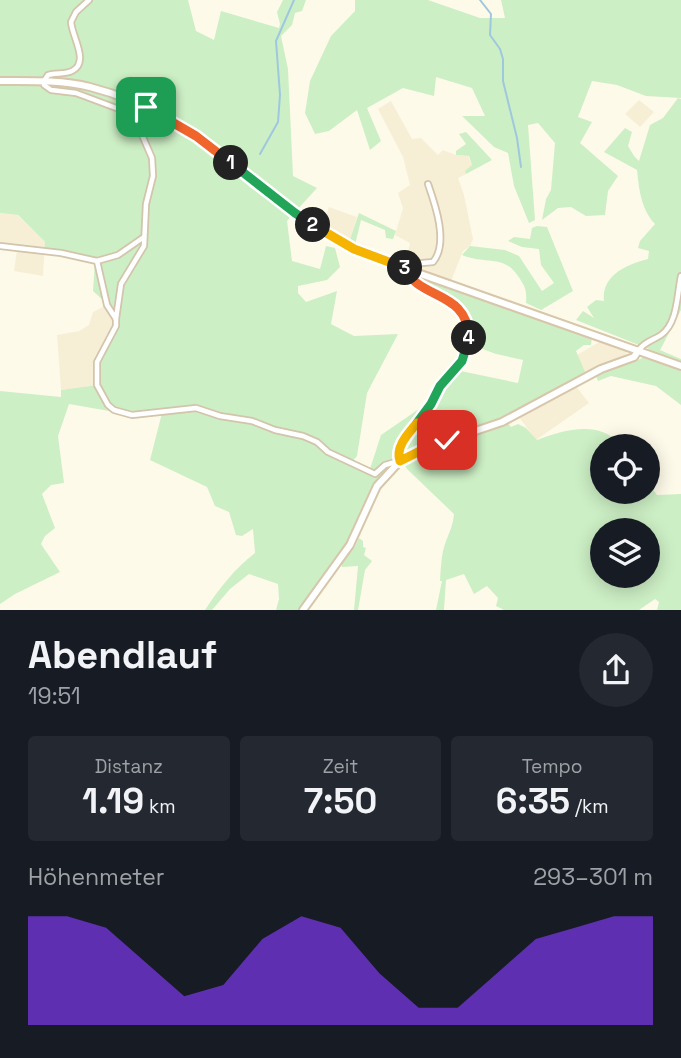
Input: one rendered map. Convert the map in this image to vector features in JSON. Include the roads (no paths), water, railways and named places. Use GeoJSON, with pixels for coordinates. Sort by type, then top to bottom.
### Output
{"type":"FeatureCollection","features":[{"type":"Feature","properties":{"kind":"main road"},"geometry":{"type":"LineString","coordinates":[[0,80],[88,86],[146,107],[196,136],[295,213],[354,249],[681,366]]}},
{"type":"Feature","properties":{"kind":"main road"},"geometry":{"type":"LineString","coordinates":[[303,610],[350,545],[377,486],[399,461],[428,447],[502,422],[586,376],[634,357],[638,351]]}},
{"type":"Feature","properties":{"kind":"street"},"geometry":{"type":"LineString","coordinates":[[89,0],[76,12],[71,22],[80,54],[77,66],[66,73],[48,75],[44,85],[51,90],[76,93],[112,105],[133,117],[152,158],[153,176],[146,204],[145,236],[141,253],[121,284],[116,326],[97,362],[100,392],[114,410],[132,415],[196,408],[220,416],[252,421],[317,442],[328,452],[375,474],[385,465],[399,461],[403,441],[431,404],[440,386],[462,361],[469,338],[463,312],[449,300],[410,279],[407,269],[412,264],[433,262],[440,251],[439,215],[432,205],[428,184]]}},
{"type":"Feature","properties":{"kind":"street"},"geometry":{"type":"LineString","coordinates":[[0,246],[61,253],[97,261],[118,256],[145,236]]}},
{"type":"Feature","properties":{"kind":"street"},"geometry":{"type":"LineString","coordinates":[[97,261],[107,305],[116,318]]}},
{"type":"Feature","properties":{"kind":"street"},"geometry":{"type":"LineString","coordinates":[[638,351],[643,343],[660,336],[668,328],[679,294],[681,276]]}},
{"type":"Feature","properties":{"kind":"waterway"},"geometry":{"type":"LineString","coordinates":[[260,154],[278,122],[280,95],[276,41],[294,0]]}},
{"type":"Feature","properties":{"kind":"waterway"},"geometry":{"type":"LineString","coordinates":[[480,0],[491,14],[490,35],[500,49],[503,59],[503,81],[521,167]]}}]}
